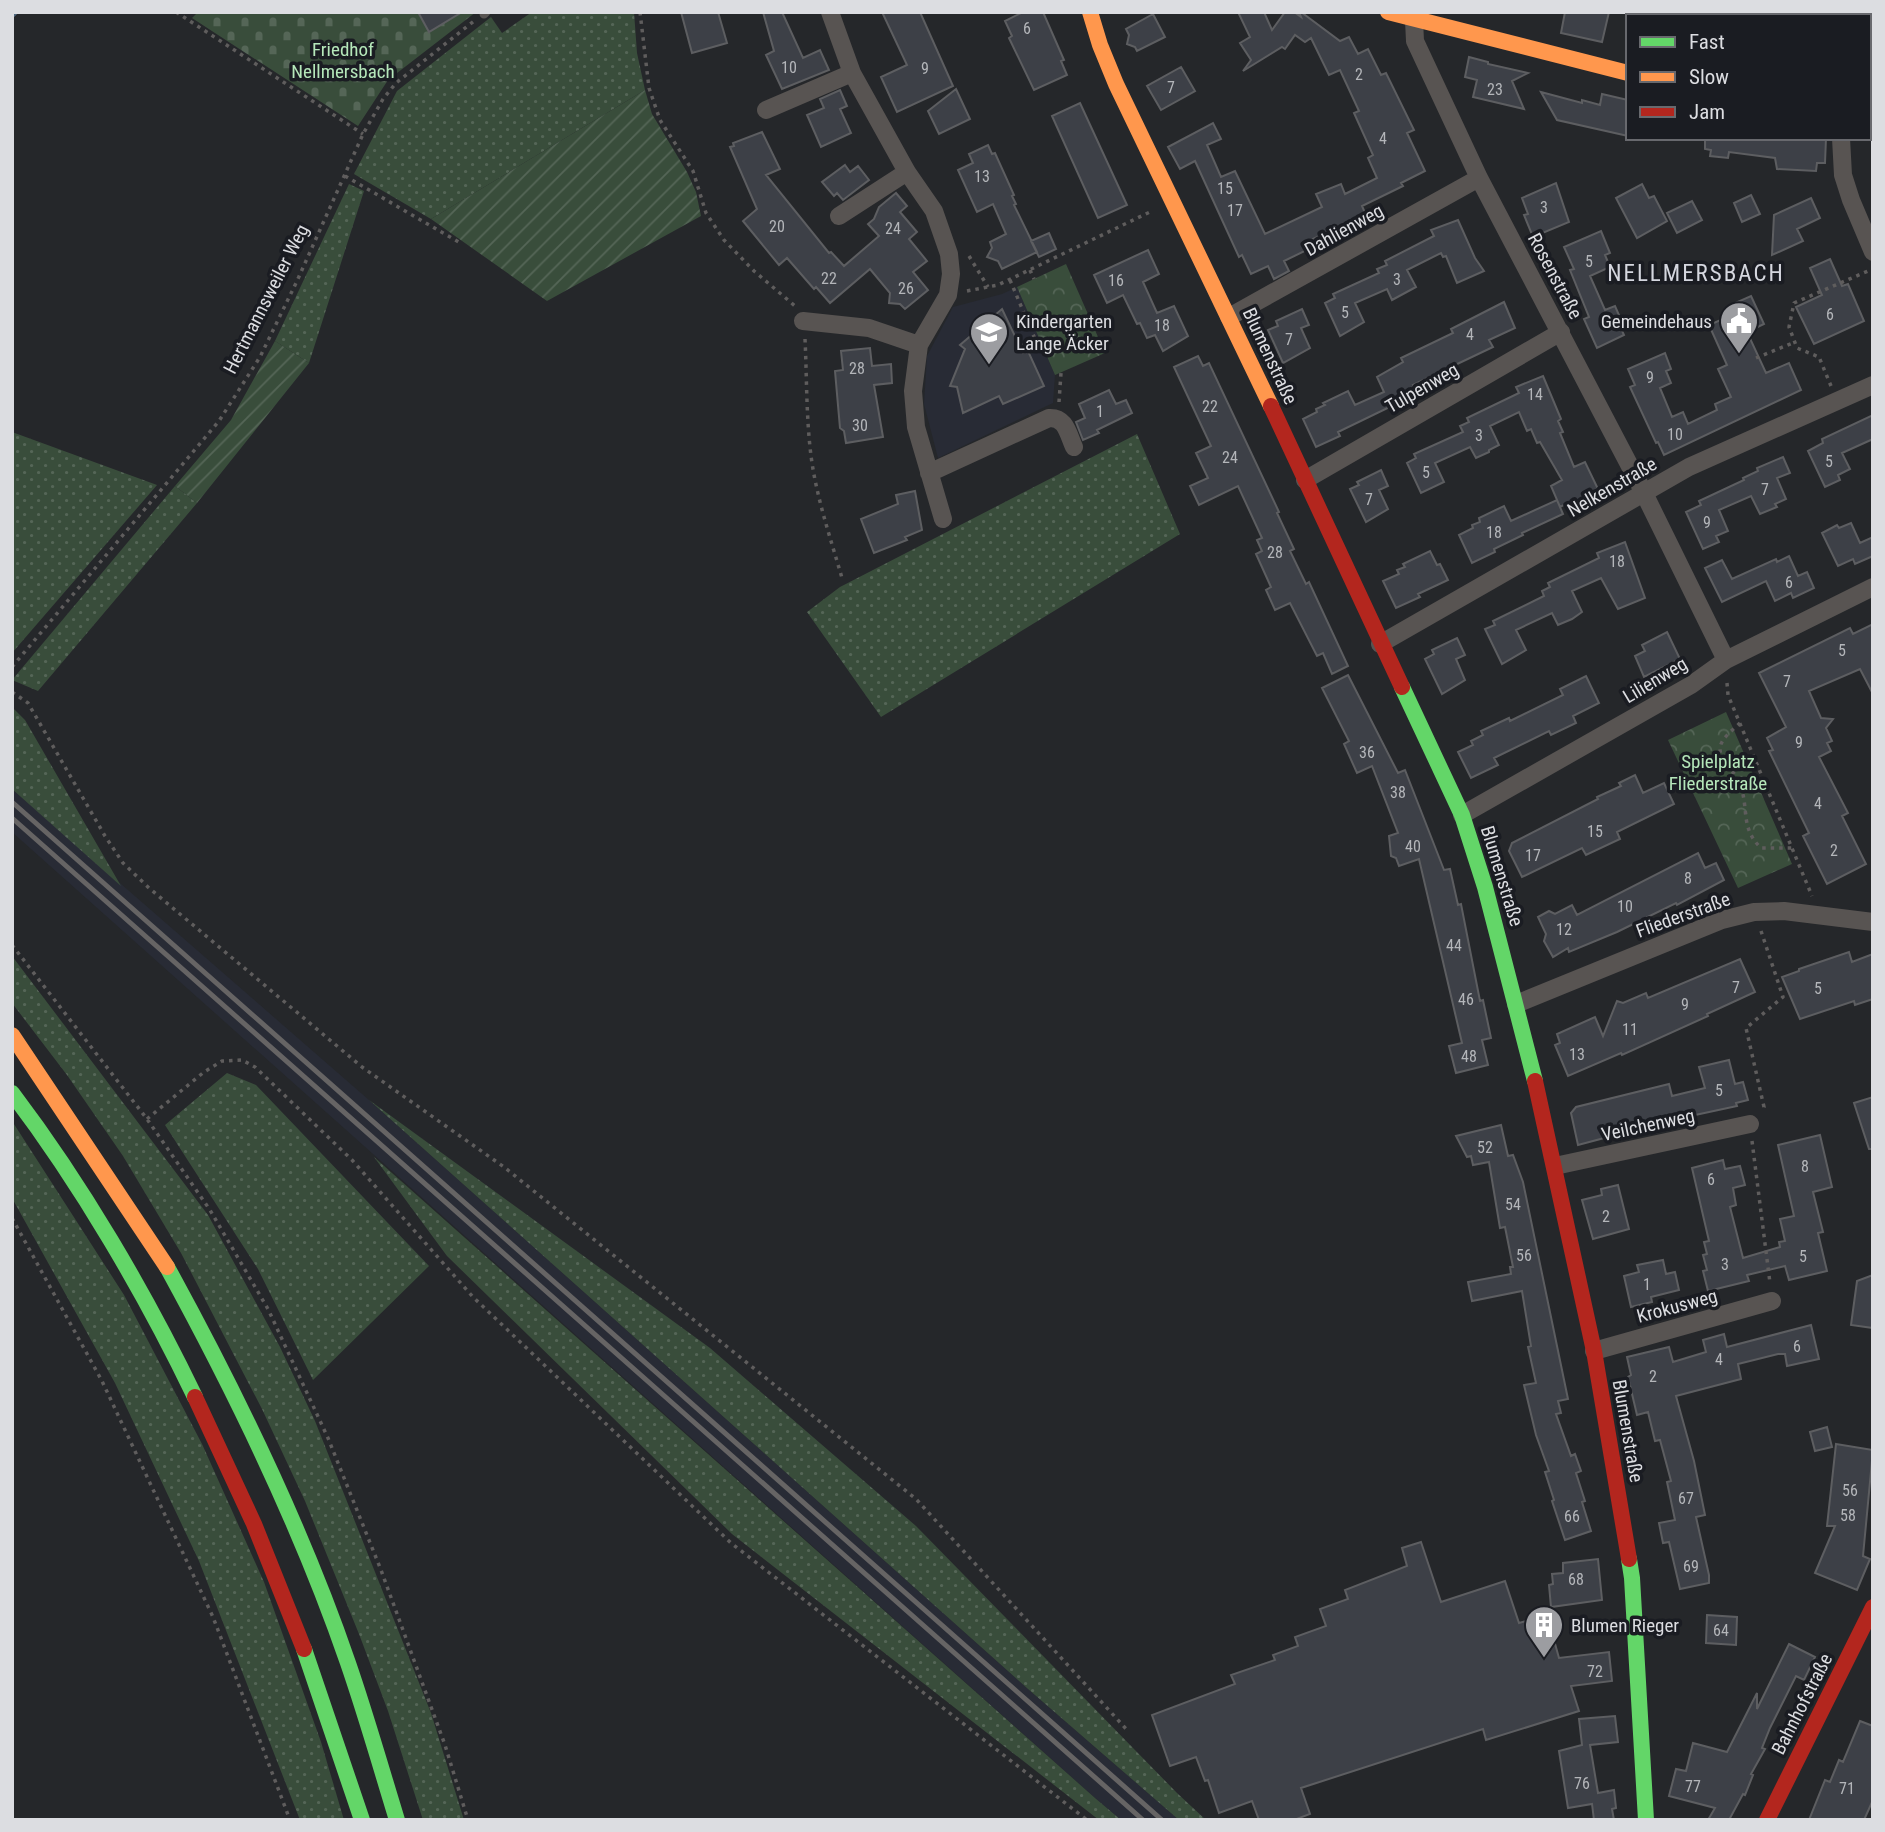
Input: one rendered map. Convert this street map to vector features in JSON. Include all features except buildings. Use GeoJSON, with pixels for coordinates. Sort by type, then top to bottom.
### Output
{"type":"FeatureCollection","features":[{"type":"Feature","properties":{"kind":"main road","name":"Blumenstraße"},"geometry":{"type":"LineString","coordinates":[[1090,12],[1116,84],[1229,317],[1462,815],[1485,887],[1555,1166],[1594,1351],[1632,1578],[1646,1820]]}},
{"type":"Feature","properties":{"kind":"main road"},"geometry":{"type":"LineString","coordinates":[[1388,12],[1416,16],[1626,70]]}},
{"type":"Feature","properties":{"kind":"main road"},"geometry":{"type":"LineString","coordinates":[[12,1035],[161,1256],[205,1336],[284,1503],[318,1586],[348,1662],[397,1820]]}},
{"type":"Feature","properties":{"kind":"main road"},"geometry":{"type":"LineString","coordinates":[[12,1093],[83,1197],[143,1297],[229,1463],[287,1598],[324,1700],[362,1820]]}},
{"type":"Feature","properties":{"kind":"main road","name":"Bahnhofstraße"},"geometry":{"type":"LineString","coordinates":[[1767,1820],[1873,1607]]}},
{"type":"Feature","properties":{"kind":"street"},"geometry":{"type":"LineString","coordinates":[[830,12],[852,73],[907,172],[934,211],[949,254],[951,274],[948,295],[919,345],[913,391],[916,427],[943,519]]}},
{"type":"Feature","properties":{"kind":"street","name":"Rosenstraße"},"geometry":{"type":"LineString","coordinates":[[1416,16],[1415,41],[1479,178],[1644,493],[1726,660]]}},
{"type":"Feature","properties":{"kind":"street"},"geometry":{"type":"LineString","coordinates":[[766,110],[852,73]]}},
{"type":"Feature","properties":{"kind":"street"},"geometry":{"type":"LineString","coordinates":[[1841,140],[1843,175],[1873,251]]}},
{"type":"Feature","properties":{"kind":"street"},"geometry":{"type":"LineString","coordinates":[[839,216],[907,172]]}},
{"type":"Feature","properties":{"kind":"street","name":"Dahlienweg"},"geometry":{"type":"LineString","coordinates":[[1229,317],[1479,178]]}},
{"type":"Feature","properties":{"kind":"street"},"geometry":{"type":"LineString","coordinates":[[803,321],[869,328],[919,345]]}},
{"type":"Feature","properties":{"kind":"street","name":"Tulpenweg"},"geometry":{"type":"LineString","coordinates":[[1305,480],[1561,332]]}},
{"type":"Feature","properties":{"kind":"street","name":"Nelkenstraße"},"geometry":{"type":"LineString","coordinates":[[1380,643],[1689,467],[1873,385]]}},
{"type":"Feature","properties":{"kind":"street"},"geometry":{"type":"LineString","coordinates":[[929,473],[1049,418],[1063,421],[1074,447]]}},
{"type":"Feature","properties":{"kind":"street","name":"Lilienweg"},"geometry":{"type":"LineString","coordinates":[[1462,815],[1691,685],[1726,660],[1873,587]]}},
{"type":"Feature","properties":{"kind":"street","name":"Fliederstraße"},"geometry":{"type":"LineString","coordinates":[[1516,1004],[1722,920],[1754,912],[1820,914],[1873,922]]}},
{"type":"Feature","properties":{"kind":"street","name":"Veilchenweg"},"geometry":{"type":"LineString","coordinates":[[1555,1166],[1750,1124]]}},
{"type":"Feature","properties":{"kind":"street","name":"Krokusweg"},"geometry":{"type":"LineString","coordinates":[[1594,1351],[1772,1301]]}},
{"type":"Feature","properties":{"kind":"path"},"geometry":{"type":"LineString","coordinates":[[176,12],[363,134]]}},
{"type":"Feature","properties":{"kind":"path"},"geometry":{"type":"LineString","coordinates":[[640,12],[649,88],[660,120],[693,170],[706,213],[724,240],[802,315],[813,465],[825,522],[842,578]]}},
{"type":"Feature","properties":{"kind":"path","name":"Hertmannsweiler Weg"},"geometry":{"type":"LineString","coordinates":[[12,667],[219,421],[260,357],[363,134],[383,99],[396,83],[485,13]]}},
{"type":"Feature","properties":{"kind":"path"},"geometry":{"type":"LineString","coordinates":[[345,176],[462,244]]}},
{"type":"Feature","properties":{"kind":"path"},"geometry":{"type":"LineString","coordinates":[[948,295],[1010,280],[1172,201]]}},
{"type":"Feature","properties":{"kind":"path"},"geometry":{"type":"LineString","coordinates":[[1837,401],[1819,357],[1797,348],[1789,327],[1794,303],[1832,289],[1873,268]]}},
{"type":"Feature","properties":{"kind":"path"},"geometry":{"type":"LineString","coordinates":[[1030,270],[1034,279]]}},
{"type":"Feature","properties":{"kind":"path"},"geometry":{"type":"LineString","coordinates":[[1010,280],[1035,339],[1019,347]]}},
{"type":"Feature","properties":{"kind":"path"},"geometry":{"type":"LineString","coordinates":[[1756,358],[1795,342]]}},
{"type":"Feature","properties":{"kind":"path"},"geometry":{"type":"LineString","coordinates":[[1058,418],[1061,373]]}},
{"type":"Feature","properties":{"kind":"path"},"geometry":{"type":"LineString","coordinates":[[1726,660],[1728,695],[1820,914]]}},
{"type":"Feature","properties":{"kind":"path"},"geometry":{"type":"LineString","coordinates":[[12,692],[28,703],[117,854],[149,888],[362,1067],[504,1167],[916,1499],[1128,1731]]}},
{"type":"Feature","properties":{"kind":"path"},"geometry":{"type":"LineString","coordinates":[[1740,723],[1722,741],[1720,749],[1723,759],[1739,780],[1750,836],[1761,848],[1792,848]]}},
{"type":"Feature","properties":{"kind":"path"},"geometry":{"type":"LineString","coordinates":[[1754,912],[1783,998],[1746,1028],[1764,1107],[1750,1124],[1772,1301]]}},
{"type":"Feature","properties":{"kind":"path"},"geometry":{"type":"LineString","coordinates":[[12,945],[147,1119],[211,1210],[268,1310],[333,1450],[409,1645],[445,1745],[468,1820]]}},
{"type":"Feature","properties":{"kind":"path"},"geometry":{"type":"LineString","coordinates":[[147,1119],[204,1072],[222,1061],[242,1060],[255,1066],[352,1160],[473,1297],[731,1543],[1087,1820]]}},
{"type":"Feature","properties":{"kind":"path"},"geometry":{"type":"LineString","coordinates":[[12,1219],[102,1381],[213,1617],[290,1820]]}},
{"type":"Feature","properties":{"kind":"shaded area","name":"Kindergarten Lange Äcker"},"geometry":{"type":"Polygon","coordinates":[[[1017,287],[1055,375],[1053,403],[938,458],[924,404],[927,356],[953,307],[1002,294],[1017,287]]]}},
{"type":"Feature","properties":{"kind":"shaded area"},"geometry":{"type":"Polygon","coordinates":[[[12,789],[369,1100],[1028,1689],[1179,1820],[1121,1820],[1095,1798],[12,832],[12,789]]]}},
{"type":"Feature","properties":{"kind":"green space","name":"Friedhof Nellmersbach"},"geometry":{"type":"Polygon","coordinates":[[[198,12],[476,12],[388,80],[358,126],[192,18],[198,12]]]}},
{"type":"Feature","properties":{"kind":"green space"},"geometry":{"type":"Polygon","coordinates":[[[532,12],[634,12],[637,53],[645,90],[431,219],[354,174],[397,91],[491,17],[502,33],[532,12]]]}},
{"type":"Feature","properties":{"kind":"green space"},"geometry":{"type":"Polygon","coordinates":[[[645,90],[652,114],[696,192],[701,216],[547,301],[431,219],[645,90]]]}},
{"type":"Feature","properties":{"kind":"green space"},"geometry":{"type":"Polygon","coordinates":[[[349,184],[364,191],[309,363],[275,341],[349,184]]]}},
{"type":"Feature","properties":{"kind":"green space"},"geometry":{"type":"Polygon","coordinates":[[[1066,264],[1105,353],[1055,375],[1017,287],[1066,264]]]}},
{"type":"Feature","properties":{"kind":"green space"},"geometry":{"type":"Polygon","coordinates":[[[275,341],[309,363],[197,503],[175,486],[231,420],[275,341]]]}},
{"type":"Feature","properties":{"kind":"green space"},"geometry":{"type":"Polygon","coordinates":[[[12,432],[157,485],[12,653],[12,432]]]}},
{"type":"Feature","properties":{"kind":"green space"},"geometry":{"type":"Polygon","coordinates":[[[1137,434],[1180,534],[881,717],[807,612],[840,587],[1137,434]]]}},
{"type":"Feature","properties":{"kind":"green space"},"geometry":{"type":"Polygon","coordinates":[[[175,486],[197,503],[38,691],[12,680],[175,486]]]}},
{"type":"Feature","properties":{"kind":"green space"},"geometry":{"type":"Polygon","coordinates":[[[12,707],[25,720],[121,886],[12,789],[12,707]]]}},
{"type":"Feature","properties":{"kind":"green space","name":"Spielplatz Fliederstraße"},"geometry":{"type":"Polygon","coordinates":[[[1726,712],[1792,864],[1738,888],[1668,740],[1726,712]]]}},
{"type":"Feature","properties":{"kind":"green space"},"geometry":{"type":"Polygon","coordinates":[[[12,956],[208,1215],[280,1347],[315,1421],[431,1713],[464,1820],[423,1820],[388,1711],[359,1634],[305,1501],[262,1409],[181,1253],[123,1156],[67,1075],[12,1003],[12,956]]]}},
{"type":"Feature","properties":{"kind":"green space"},"geometry":{"type":"Polygon","coordinates":[[[227,1073],[256,1085],[429,1266],[313,1380],[258,1269],[165,1125],[227,1073]]]}},
{"type":"Feature","properties":{"kind":"green space"},"geometry":{"type":"Polygon","coordinates":[[[369,1100],[710,1348],[916,1526],[1206,1820],[1179,1820],[1028,1689],[369,1100]]]}},
{"type":"Feature","properties":{"kind":"green space"},"geometry":{"type":"Polygon","coordinates":[[[12,1121],[124,1295],[202,1444],[264,1582],[321,1742],[344,1820],[300,1820],[199,1561],[115,1383],[12,1198],[12,1121]]]}},
{"type":"Feature","properties":{"kind":"green space"},"geometry":{"type":"Polygon","coordinates":[[[374,1157],[1121,1820],[1099,1820],[732,1534],[447,1256],[374,1157]]]}},
{"type":"Feature","properties":{"kind":"waterway"},"geometry":{"type":"LineString","coordinates":[[12,15],[15,12]]}},
{"type":"Feature","properties":{"kind":"railway"},"geometry":{"type":"LineString","coordinates":[[12,802],[1162,1820]]}},
{"type":"Feature","properties":{"kind":"railway"},"geometry":{"type":"LineString","coordinates":[[12,818],[1143,1820]]}},
{"type":"Feature","properties":{"kind":"traffic: fast"},"geometry":{"type":"LineString","coordinates":[[1402,687],[1462,815],[1485,887],[1535,1081]]}},
{"type":"Feature","properties":{"kind":"traffic: fast"},"geometry":{"type":"LineString","coordinates":[[12,1093],[63,1164],[111,1240],[195,1397]]}},
{"type":"Feature","properties":{"kind":"traffic: fast"},"geometry":{"type":"LineString","coordinates":[[167,1267],[242,1411],[310,1562],[355,1683],[397,1820]]}},
{"type":"Feature","properties":{"kind":"traffic: fast"},"geometry":{"type":"LineString","coordinates":[[1629,1559],[1646,1820]]}},
{"type":"Feature","properties":{"kind":"traffic: fast"},"geometry":{"type":"LineString","coordinates":[[304,1649],[362,1820]]}},
{"type":"Feature","properties":{"kind":"traffic: slow"},"geometry":{"type":"LineString","coordinates":[[1090,12],[1116,84],[1271,406]]}},
{"type":"Feature","properties":{"kind":"traffic: slow"},"geometry":{"type":"LineString","coordinates":[[1388,12],[1626,72]]}},
{"type":"Feature","properties":{"kind":"traffic: slow"},"geometry":{"type":"LineString","coordinates":[[12,1035],[167,1267]]}},
{"type":"Feature","properties":{"kind":"traffic: jam"},"geometry":{"type":"LineString","coordinates":[[1271,406],[1402,687]]}},
{"type":"Feature","properties":{"kind":"traffic: jam"},"geometry":{"type":"LineString","coordinates":[[1535,1081],[1594,1351],[1629,1559]]}},
{"type":"Feature","properties":{"kind":"traffic: jam"},"geometry":{"type":"LineString","coordinates":[[195,1397],[254,1524],[304,1649]]}},
{"type":"Feature","properties":{"kind":"traffic: jam"},"geometry":{"type":"LineString","coordinates":[[1767,1820],[1873,1607]]}},
{"type":"Feature","properties":{"kind":"place","name":"Gemeindehaus"},"geometry":{"type":"Point","coordinates":[1739,355]}},
{"type":"Feature","properties":{"kind":"place","name":"Kindergarten Lange Äcker"},"geometry":{"type":"Point","coordinates":[989,366]}},
{"type":"Feature","properties":{"kind":"place","name":"Blumen Rieger"},"geometry":{"type":"Point","coordinates":[1544,1659]}},
{"type":"Feature","properties":{"kind":"district","name":"NELLMERSBACH"},"geometry":{"type":"Point","coordinates":[1696,273]}}]}
